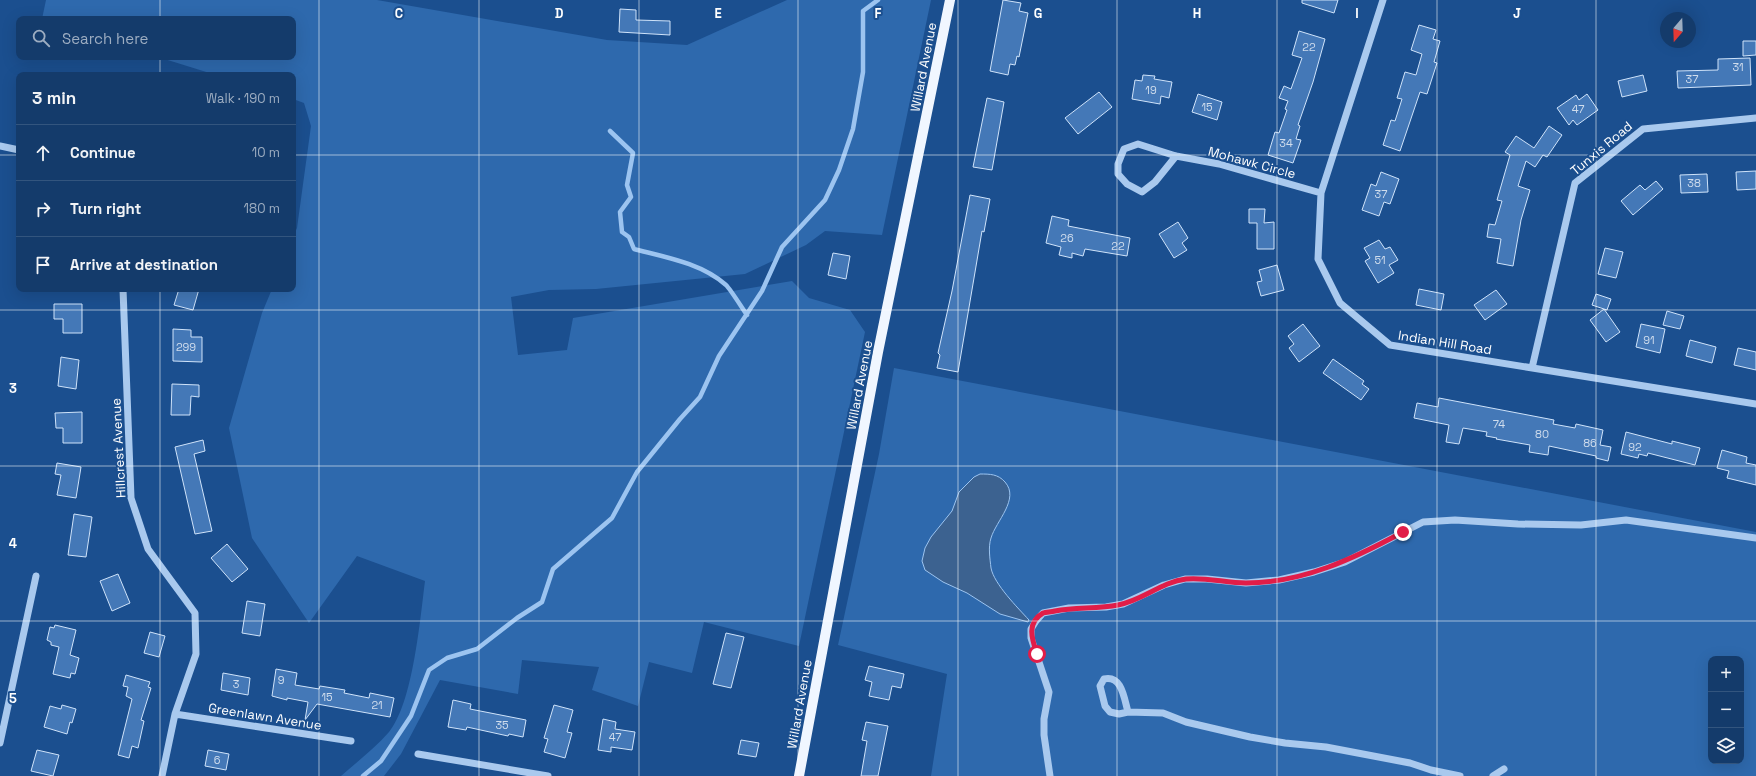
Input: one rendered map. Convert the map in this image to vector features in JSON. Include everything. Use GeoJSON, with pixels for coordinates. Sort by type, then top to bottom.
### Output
{"type":"FeatureCollection","features":[{"type":"Feature","properties":{"kind":"main road","name":"Willard Avenue"},"geometry":{"type":"LineString","coordinates":[[799,776],[878,352],[950,0]]}},
{"type":"Feature","properties":{"kind":"street","name":"Indian Hill Road"},"geometry":{"type":"LineString","coordinates":[[1383,0],[1321,194],[1318,259],[1340,303],[1390,345],[1756,404]]}},
{"type":"Feature","properties":{"kind":"street","name":"Tunxis Road"},"geometry":{"type":"LineString","coordinates":[[1532,368],[1575,182],[1643,129],[1756,118]]}},
{"type":"Feature","properties":{"kind":"street","name":"Mohawk Circle"},"geometry":{"type":"LineString","coordinates":[[1176,156],[1155,182],[1142,192],[1127,184],[1118,174],[1118,164],[1124,149],[1138,144],[1176,156],[1219,164],[1321,194]]}},
{"type":"Feature","properties":{"kind":"street"},"geometry":{"type":"LineString","coordinates":[[0,146],[16,149]]}},
{"type":"Feature","properties":{"kind":"street","name":"Hillcrest Avenue"},"geometry":{"type":"LineString","coordinates":[[123,292],[131,498],[148,549],[195,613],[196,654],[175,714],[162,776]]}},
{"type":"Feature","properties":{"kind":"street"},"geometry":{"type":"LineString","coordinates":[[1050,776],[1044,735],[1044,719],[1049,692],[1031,638],[1031,629],[1043,613],[1069,608],[1106,607],[1123,604],[1164,585],[1185,579],[1207,579],[1246,583],[1279,580],[1307,574],[1345,562],[1423,522],[1455,520],[1518,524],[1581,525],[1626,520],[1756,538]]}},
{"type":"Feature","properties":{"kind":"street"},"geometry":{"type":"LineString","coordinates":[[0,743],[36,576]]}},
{"type":"Feature","properties":{"kind":"street"},"geometry":{"type":"LineString","coordinates":[[1128,712],[1122,691],[1117,681],[1110,678],[1104,679],[1100,686],[1105,706],[1110,712],[1119,714],[1128,712],[1163,713],[1186,722],[1250,737],[1285,743],[1332,748],[1410,763],[1431,770],[1460,776]]}},
{"type":"Feature","properties":{"kind":"street","name":"Greenlawn Avenue"},"geometry":{"type":"LineString","coordinates":[[175,714],[351,741]]}},
{"type":"Feature","properties":{"kind":"street"},"geometry":{"type":"LineString","coordinates":[[418,754],[548,776]]}},
{"type":"Feature","properties":{"kind":"street"},"geometry":{"type":"LineString","coordinates":[[1493,776],[1504,769]]}},
{"type":"Feature","properties":{"kind":"shaded area"},"geometry":{"type":"Polygon","coordinates":[[[46,0],[377,0],[607,40],[687,45],[787,0],[931,0],[882,235],[825,231],[806,245],[745,274],[596,289],[549,290],[511,297],[518,355],[567,350],[573,318],[792,281],[809,298],[850,310],[865,332],[799,646],[704,622],[692,673],[649,662],[638,706],[592,690],[599,667],[522,660],[518,694],[440,680],[401,754],[384,776],[341,776],[384,738],[397,719],[410,682],[418,638],[425,581],[357,556],[309,623],[252,538],[229,428],[262,313],[271,292],[296,292],[296,230],[311,126],[304,103],[296,100],[296,72],[206,72],[168,60],[296,60],[296,16],[43,16],[46,0]]]}},
{"type":"Feature","properties":{"kind":"shaded area"},"geometry":{"type":"Polygon","coordinates":[[[894,368],[1756,532],[1756,776],[931,776],[947,674],[838,645],[879,454],[894,368]]]}},
{"type":"Feature","properties":{"kind":"shaded area"},"geometry":{"type":"Polygon","coordinates":[[[980,474],[990,474],[1000,477],[1009,489],[1010,496],[1006,510],[994,531],[990,542],[991,568],[1001,588],[1029,620],[1028,622],[1000,614],[967,593],[943,582],[925,570],[922,561],[925,548],[931,537],[952,511],[959,492],[974,477],[980,474]]]}},
{"type":"Feature","properties":{"kind":"building"},"geometry":{"type":"Polygon","coordinates":[[[1003,0],[1021,3],[1019,11],[1028,13],[1019,57],[1017,56],[1015,65],[1010,64],[1008,75],[990,71],[1003,0]]]}},
{"type":"Feature","properties":{"kind":"building"},"geometry":{"type":"Polygon","coordinates":[[[1302,0],[1338,0],[1334,13],[1302,3],[1302,0]]]}},
{"type":"Feature","properties":{"kind":"building"},"geometry":{"type":"Polygon","coordinates":[[[620,9],[636,10],[636,20],[670,21],[670,35],[619,32],[620,9]]]}},
{"type":"Feature","properties":{"kind":"building"},"geometry":{"type":"Polygon","coordinates":[[[1419,25],[1436,30],[1433,39],[1440,41],[1434,62],[1437,63],[1427,94],[1420,92],[1400,151],[1383,145],[1391,120],[1395,121],[1402,99],[1397,98],[1405,72],[1416,75],[1422,54],[1411,50],[1419,25]]]}},
{"type":"Feature","properties":{"kind":"building"},"geometry":{"type":"Polygon","coordinates":[[[1299,31],[1325,39],[1313,82],[1298,125],[1300,126],[1296,139],[1301,140],[1293,163],[1268,155],[1275,132],[1279,133],[1287,110],[1285,109],[1288,101],[1279,98],[1284,86],[1291,89],[1302,58],[1292,55],[1299,31]]]}},
{"type":"Feature","properties":{"kind":"building"},"geometry":{"type":"Polygon","coordinates":[[[1743,41],[1756,41],[1756,55],[1743,56],[1743,41]]]}},
{"type":"Feature","properties":{"kind":"building"},"geometry":{"type":"Polygon","coordinates":[[[1750,58],[1751,85],[1678,88],[1677,71],[1718,70],[1718,59],[1750,58]]]}},
{"type":"Feature","properties":{"kind":"building"},"geometry":{"type":"Polygon","coordinates":[[[1143,75],[1155,76],[1154,79],[1172,82],[1169,98],[1161,96],[1160,104],[1132,99],[1135,80],[1142,81],[1143,75]]]}},
{"type":"Feature","properties":{"kind":"building"},"geometry":{"type":"Polygon","coordinates":[[[1643,75],[1647,91],[1622,97],[1618,81],[1643,75]]]}},
{"type":"Feature","properties":{"kind":"building"},"geometry":{"type":"Polygon","coordinates":[[[1099,92],[1112,107],[1078,134],[1065,118],[1099,92]]]}},
{"type":"Feature","properties":{"kind":"building"},"geometry":{"type":"Polygon","coordinates":[[[1198,94],[1222,102],[1217,120],[1192,112],[1198,94]]]}},
{"type":"Feature","properties":{"kind":"building"},"geometry":{"type":"Polygon","coordinates":[[[1587,94],[1598,110],[1577,125],[1573,120],[1569,125],[1557,108],[1576,95],[1579,100],[1587,94]]]}},
{"type":"Feature","properties":{"kind":"building"},"geometry":{"type":"Polygon","coordinates":[[[987,98],[1004,102],[992,170],[973,167],[987,98]]]}},
{"type":"Feature","properties":{"kind":"building"},"geometry":{"type":"Polygon","coordinates":[[[1549,126],[1562,135],[1547,157],[1543,155],[1535,167],[1526,161],[1518,186],[1530,190],[1521,220],[1513,266],[1497,263],[1501,239],[1487,237],[1489,224],[1495,225],[1502,201],[1497,200],[1510,155],[1505,152],[1516,136],[1534,148],[1549,126]]]}},
{"type":"Feature","properties":{"kind":"building"},"geometry":{"type":"Polygon","coordinates":[[[1756,171],[1756,189],[1737,190],[1736,172],[1756,171]]]}},
{"type":"Feature","properties":{"kind":"building"},"geometry":{"type":"Polygon","coordinates":[[[1381,172],[1399,179],[1390,204],[1384,202],[1379,216],[1362,210],[1371,184],[1376,186],[1381,172]]]}},
{"type":"Feature","properties":{"kind":"building"},"geometry":{"type":"Polygon","coordinates":[[[1707,174],[1708,192],[1681,193],[1680,175],[1707,174]]]}},
{"type":"Feature","properties":{"kind":"building"},"geometry":{"type":"Polygon","coordinates":[[[1656,181],[1663,189],[1633,215],[1621,201],[1640,185],[1645,190],[1656,181]]]}},
{"type":"Feature","properties":{"kind":"building"},"geometry":{"type":"Polygon","coordinates":[[[970,195],[990,199],[984,232],[982,231],[958,372],[937,368],[940,355],[938,353],[952,291],[970,195]]]}},
{"type":"Feature","properties":{"kind":"building"},"geometry":{"type":"Polygon","coordinates":[[[1249,209],[1265,209],[1264,223],[1274,222],[1274,249],[1257,249],[1257,223],[1249,223],[1249,209]]]}},
{"type":"Feature","properties":{"kind":"building"},"geometry":{"type":"Polygon","coordinates":[[[1052,216],[1069,220],[1068,226],[1130,238],[1127,256],[1085,249],[1083,256],[1072,253],[1072,258],[1059,255],[1061,247],[1046,243],[1052,216]]]}},
{"type":"Feature","properties":{"kind":"building"},"geometry":{"type":"Polygon","coordinates":[[[1178,222],[1188,238],[1182,243],[1187,250],[1174,258],[1159,234],[1178,222]]]}},
{"type":"Feature","properties":{"kind":"building"},"geometry":{"type":"Polygon","coordinates":[[[1379,240],[1385,249],[1390,247],[1398,260],[1389,265],[1394,273],[1378,283],[1365,261],[1370,258],[1364,248],[1379,240]]]}},
{"type":"Feature","properties":{"kind":"building"},"geometry":{"type":"Polygon","coordinates":[[[1605,248],[1623,252],[1616,278],[1598,274],[1605,248]]]}},
{"type":"Feature","properties":{"kind":"building"},"geometry":{"type":"Polygon","coordinates":[[[833,253],[850,256],[846,279],[828,275],[833,253]]]}},
{"type":"Feature","properties":{"kind":"building"},"geometry":{"type":"Polygon","coordinates":[[[1277,265],[1284,290],[1261,296],[1257,282],[1262,281],[1259,270],[1277,265]]]}},
{"type":"Feature","properties":{"kind":"building"},"geometry":{"type":"Polygon","coordinates":[[[1419,289],[1444,294],[1441,310],[1416,305],[1419,289]]]}},
{"type":"Feature","properties":{"kind":"building"},"geometry":{"type":"Polygon","coordinates":[[[1496,290],[1507,304],[1485,320],[1474,305],[1496,290]]]}},
{"type":"Feature","properties":{"kind":"building"},"geometry":{"type":"Polygon","coordinates":[[[178,292],[198,292],[193,310],[174,305],[178,292]]]}},
{"type":"Feature","properties":{"kind":"building"},"geometry":{"type":"Polygon","coordinates":[[[1596,294],[1611,299],[1607,310],[1592,305],[1596,294]]]}},
{"type":"Feature","properties":{"kind":"building"},"geometry":{"type":"Polygon","coordinates":[[[54,304],[82,304],[82,333],[63,333],[63,319],[54,319],[54,304]]]}},
{"type":"Feature","properties":{"kind":"building"},"geometry":{"type":"Polygon","coordinates":[[[1604,309],[1620,332],[1606,342],[1590,320],[1604,309]]]}},
{"type":"Feature","properties":{"kind":"building"},"geometry":{"type":"Polygon","coordinates":[[[1667,311],[1684,316],[1680,329],[1663,325],[1667,311]]]}},
{"type":"Feature","properties":{"kind":"building"},"geometry":{"type":"Polygon","coordinates":[[[1303,324],[1320,346],[1299,362],[1289,348],[1294,344],[1288,336],[1303,324]]]}},
{"type":"Feature","properties":{"kind":"building"},"geometry":{"type":"Polygon","coordinates":[[[1641,324],[1665,329],[1660,353],[1636,347],[1641,324]]]}},
{"type":"Feature","properties":{"kind":"building"},"geometry":{"type":"Polygon","coordinates":[[[173,329],[191,330],[191,337],[202,337],[202,362],[173,361],[173,329]]]}},
{"type":"Feature","properties":{"kind":"building"},"geometry":{"type":"Polygon","coordinates":[[[1690,340],[1716,347],[1712,363],[1686,356],[1690,340]]]}},
{"type":"Feature","properties":{"kind":"building"},"geometry":{"type":"Polygon","coordinates":[[[1738,348],[1756,352],[1756,370],[1734,365],[1738,348]]]}},
{"type":"Feature","properties":{"kind":"building"},"geometry":{"type":"Polygon","coordinates":[[[61,357],[79,360],[76,389],[58,386],[61,357]]]}},
{"type":"Feature","properties":{"kind":"building"},"geometry":{"type":"Polygon","coordinates":[[[1333,359],[1364,381],[1362,384],[1369,389],[1361,400],[1323,373],[1333,359]]]}},
{"type":"Feature","properties":{"kind":"building"},"geometry":{"type":"Polygon","coordinates":[[[172,384],[199,385],[199,397],[191,396],[190,415],[171,415],[172,384]]]}},
{"type":"Feature","properties":{"kind":"building"},"geometry":{"type":"Polygon","coordinates":[[[1439,398],[1554,420],[1553,424],[1575,428],[1576,424],[1603,430],[1600,445],[1611,447],[1608,461],[1596,458],[1596,456],[1549,446],[1548,455],[1529,452],[1530,445],[1496,439],[1497,438],[1486,436],[1487,432],[1463,428],[1459,444],[1446,442],[1449,425],[1414,418],[1417,403],[1438,407],[1439,398]]]}},
{"type":"Feature","properties":{"kind":"building"},"geometry":{"type":"Polygon","coordinates":[[[82,412],[82,443],[63,443],[63,428],[56,428],[55,413],[82,412]]]}},
{"type":"Feature","properties":{"kind":"building"},"geometry":{"type":"Polygon","coordinates":[[[1626,432],[1672,444],[1672,441],[1700,448],[1695,465],[1648,453],[1647,456],[1639,454],[1638,458],[1621,454],[1626,432]]]}},
{"type":"Feature","properties":{"kind":"building"},"geometry":{"type":"Polygon","coordinates":[[[203,440],[205,451],[194,454],[212,531],[195,534],[175,447],[203,440]]]}},
{"type":"Feature","properties":{"kind":"building"},"geometry":{"type":"Polygon","coordinates":[[[1722,450],[1747,457],[1746,463],[1756,465],[1756,485],[1727,478],[1729,471],[1717,468],[1722,450]]]}},
{"type":"Feature","properties":{"kind":"building"},"geometry":{"type":"Polygon","coordinates":[[[57,463],[81,467],[76,498],[57,495],[61,475],[55,474],[57,463]]]}},
{"type":"Feature","properties":{"kind":"building"},"geometry":{"type":"Polygon","coordinates":[[[74,514],[92,517],[86,557],[68,555],[74,514]]]}},
{"type":"Feature","properties":{"kind":"building"},"geometry":{"type":"Polygon","coordinates":[[[227,544],[248,569],[232,582],[211,558],[227,544]]]}},
{"type":"Feature","properties":{"kind":"building"},"geometry":{"type":"Polygon","coordinates":[[[118,574],[130,603],[112,611],[100,581],[118,574]]]}},
{"type":"Feature","properties":{"kind":"building"},"geometry":{"type":"Polygon","coordinates":[[[247,601],[265,604],[260,636],[242,633],[247,601]]]}},
{"type":"Feature","properties":{"kind":"building"},"geometry":{"type":"Polygon","coordinates":[[[55,625],[76,630],[70,655],[79,658],[75,674],[71,673],[70,678],[53,674],[59,647],[51,645],[51,642],[47,640],[50,627],[54,628],[55,625]]]}},
{"type":"Feature","properties":{"kind":"building"},"geometry":{"type":"Polygon","coordinates":[[[150,632],[165,636],[159,657],[144,653],[150,632]]]}},
{"type":"Feature","properties":{"kind":"building"},"geometry":{"type":"Polygon","coordinates":[[[726,633],[744,637],[731,688],[713,684],[726,633]]]}},
{"type":"Feature","properties":{"kind":"building"},"geometry":{"type":"Polygon","coordinates":[[[869,666],[904,674],[901,688],[892,686],[889,700],[869,696],[872,682],[865,680],[869,666]]]}},
{"type":"Feature","properties":{"kind":"building"},"geometry":{"type":"Polygon","coordinates":[[[276,669],[297,673],[295,685],[319,689],[320,686],[345,690],[344,693],[369,698],[370,693],[394,698],[390,717],[317,704],[305,720],[308,702],[287,698],[287,700],[272,696],[276,669]]]}},
{"type":"Feature","properties":{"kind":"building"},"geometry":{"type":"Polygon","coordinates":[[[223,673],[250,678],[248,695],[221,690],[223,673]]]}},
{"type":"Feature","properties":{"kind":"building"},"geometry":{"type":"Polygon","coordinates":[[[126,675],[150,682],[148,687],[151,688],[141,720],[144,721],[138,748],[132,746],[129,758],[118,755],[132,699],[126,696],[128,687],[123,686],[126,675]]]}},
{"type":"Feature","properties":{"kind":"building"},"geometry":{"type":"Polygon","coordinates":[[[453,700],[471,704],[470,709],[526,720],[523,737],[509,734],[508,736],[467,727],[466,730],[448,727],[453,700]]]}},
{"type":"Feature","properties":{"kind":"building"},"geometry":{"type":"Polygon","coordinates":[[[62,705],[76,709],[72,723],[70,722],[67,734],[44,727],[50,706],[61,709],[62,705]]]}},
{"type":"Feature","properties":{"kind":"building"},"geometry":{"type":"Polygon","coordinates":[[[554,705],[573,710],[567,732],[572,733],[565,758],[544,752],[548,739],[544,738],[554,705]]]}},
{"type":"Feature","properties":{"kind":"building"},"geometry":{"type":"Polygon","coordinates":[[[603,719],[616,722],[615,729],[635,732],[632,750],[611,747],[611,752],[598,750],[603,719]]]}},
{"type":"Feature","properties":{"kind":"building"},"geometry":{"type":"Polygon","coordinates":[[[866,722],[888,726],[878,776],[861,776],[867,741],[862,740],[866,722]]]}},
{"type":"Feature","properties":{"kind":"building"},"geometry":{"type":"Polygon","coordinates":[[[741,740],[759,743],[756,757],[738,754],[741,740]]]}},
{"type":"Feature","properties":{"kind":"building"},"geometry":{"type":"Polygon","coordinates":[[[37,750],[59,755],[53,776],[31,771],[37,750]]]}},
{"type":"Feature","properties":{"kind":"building"},"geometry":{"type":"Polygon","coordinates":[[[208,750],[229,754],[226,770],[205,766],[208,750]]]}},
{"type":"Feature","properties":{"kind":"waterway"},"geometry":{"type":"LineString","coordinates":[[363,776],[381,761],[411,716],[429,670],[447,658],[477,649],[517,618],[542,602],[553,569],[612,518],[637,472],[700,397],[719,356],[762,291],[782,247],[825,200],[839,170],[853,129],[863,72],[863,11],[878,0]]}},
{"type":"Feature","properties":{"kind":"waterway"},"geometry":{"type":"LineString","coordinates":[[610,131],[633,153],[627,185],[631,197],[620,212],[622,232],[629,237],[634,249],[694,266],[716,277],[728,287],[747,315]]}},
{"type":"Feature","properties":{"kind":"route"},"geometry":{"type":"LineString","coordinates":[[1037,654],[1031,638],[1031,629],[1043,613],[1069,608],[1106,607],[1123,604],[1164,585],[1185,579],[1207,579],[1246,583],[1279,580],[1314,572],[1345,562],[1403,532]]}}]}
